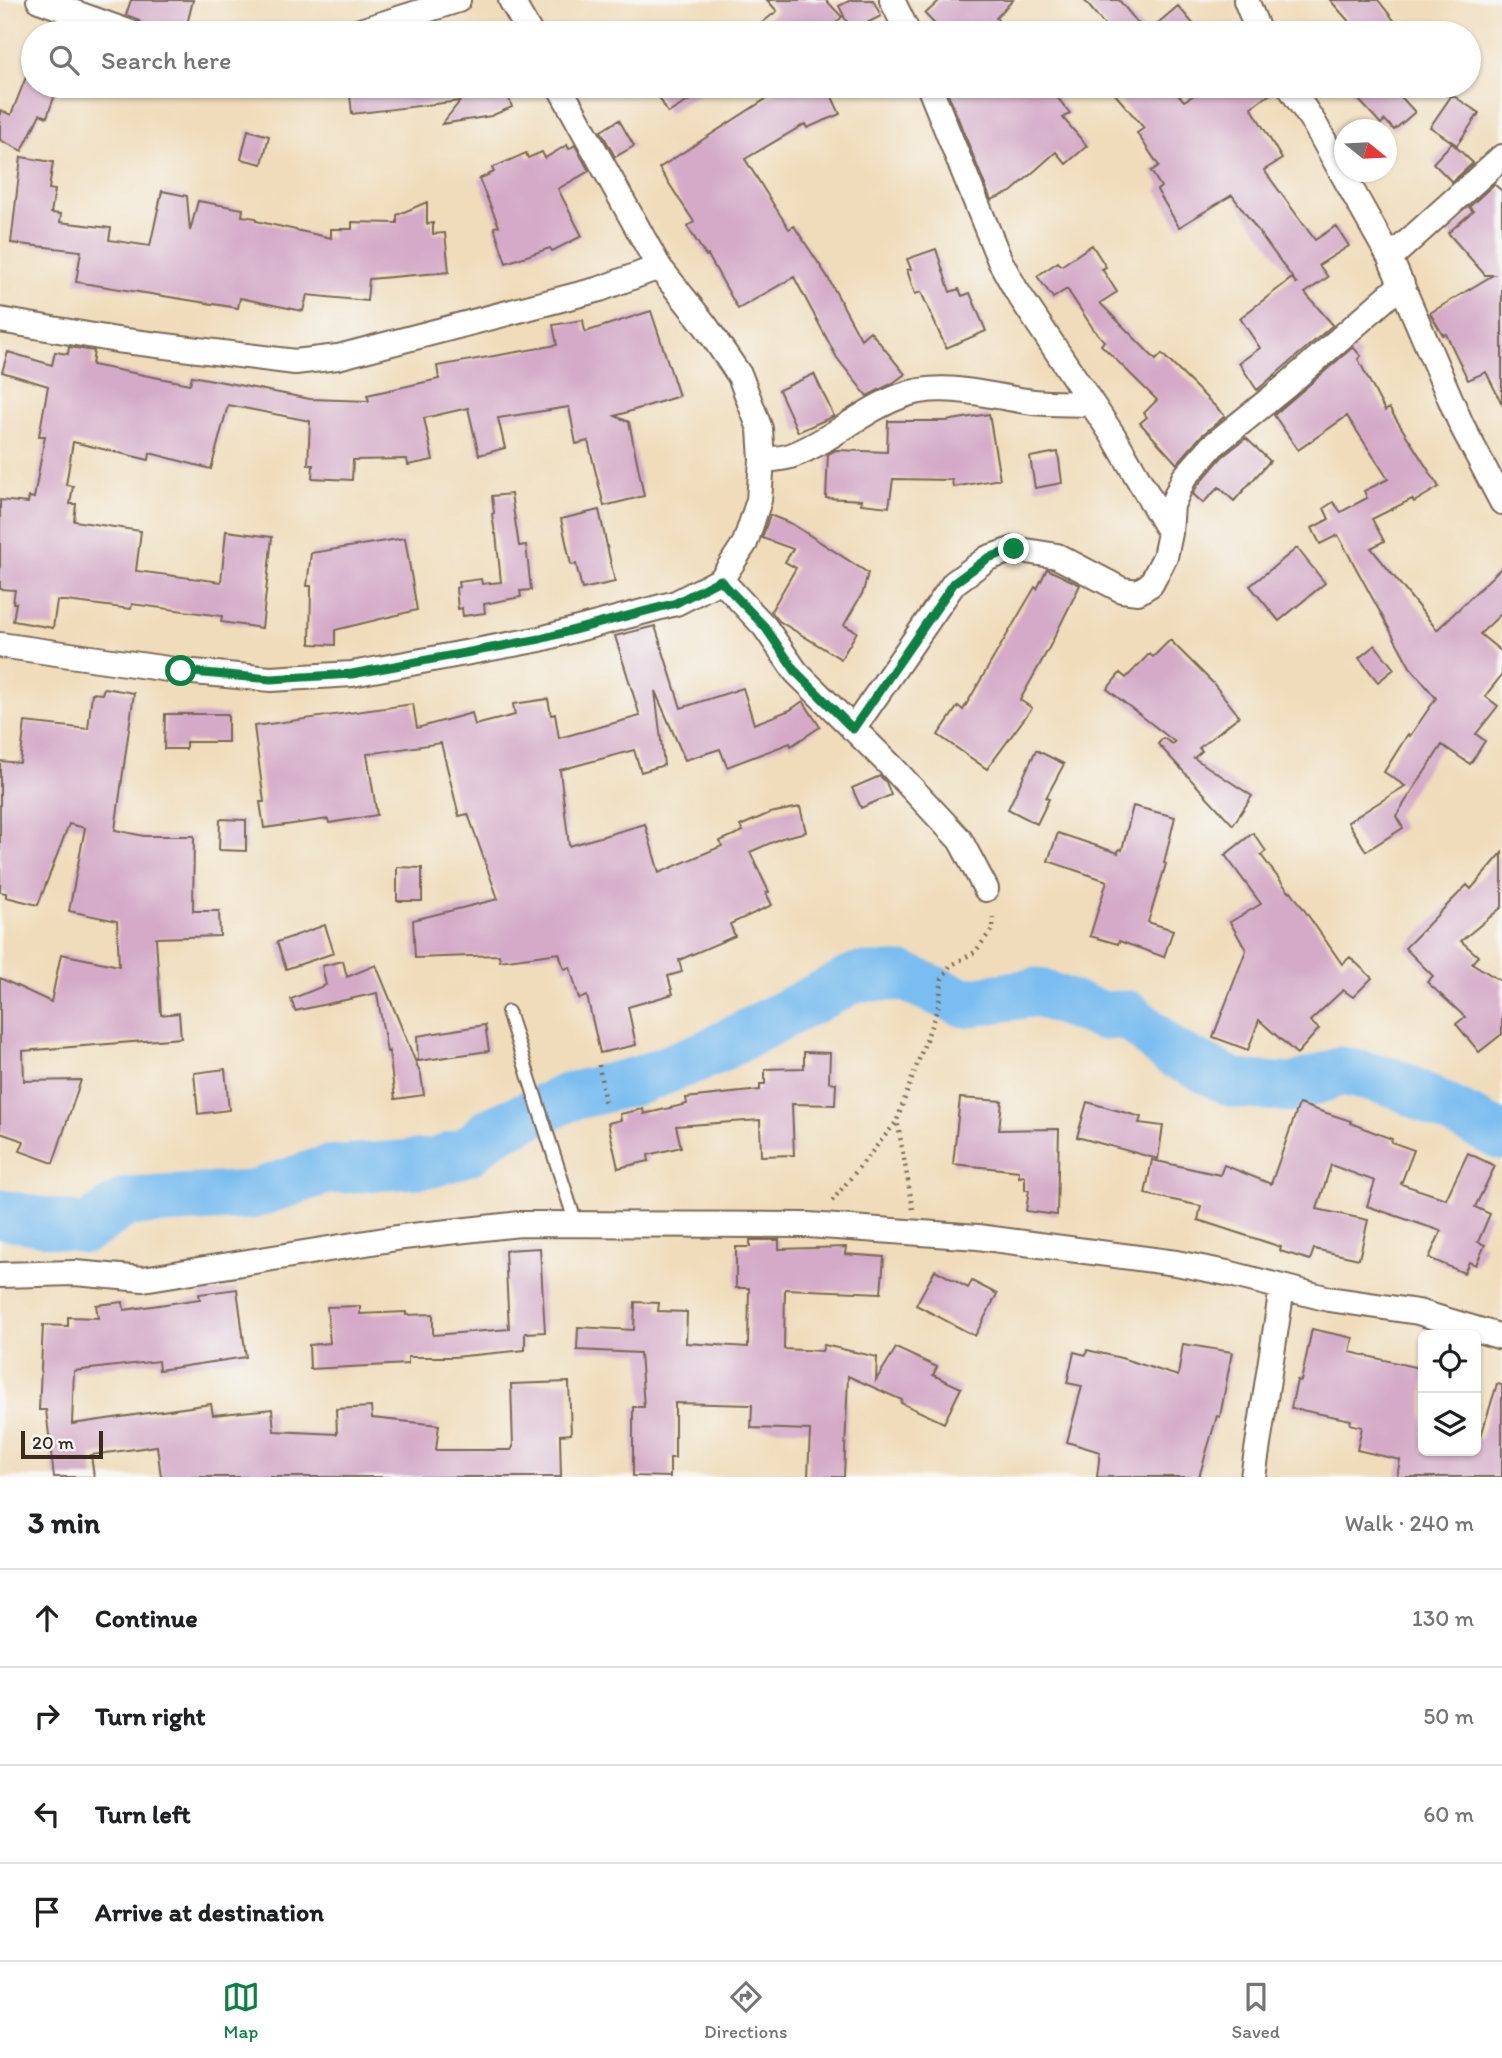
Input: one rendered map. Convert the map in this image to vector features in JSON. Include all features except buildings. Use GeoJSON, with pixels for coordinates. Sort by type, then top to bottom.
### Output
{"type":"FeatureCollection","features":[{"type":"Feature","properties":{"kind":"street"},"geometry":{"type":"LineString","coordinates":[[39,0],[98,21]]}},
{"type":"Feature","properties":{"kind":"street"},"geometry":{"type":"LineString","coordinates":[[392,21],[458,0]]}},
{"type":"Feature","properties":{"kind":"street"},"geometry":{"type":"LineString","coordinates":[[511,0],[523,21]]}},
{"type":"Feature","properties":{"kind":"street"},"geometry":{"type":"LineString","coordinates":[[892,0],[902,21]]}},
{"type":"Feature","properties":{"kind":"street"},"geometry":{"type":"LineString","coordinates":[[1246,0],[1254,21]]}},
{"type":"Feature","properties":{"kind":"street"},"geometry":{"type":"LineString","coordinates":[[0,645],[181,671],[271,679],[352,674],[552,636],[676,603],[720,580],[745,543],[759,500],[762,460],[760,429],[740,376],[705,325],[659,267],[566,98]]}},
{"type":"Feature","properties":{"kind":"street"},"geometry":{"type":"LineString","coordinates":[[934,98],[1000,261],[1016,290],[1114,437],[1170,533]]}},
{"type":"Feature","properties":{"kind":"street"},"geometry":{"type":"LineString","coordinates":[[1297,98],[1390,258],[1461,424],[1502,502]]}},
{"type":"Feature","properties":{"kind":"street"},"geometry":{"type":"LineString","coordinates":[[1390,258],[1502,157]]}},
{"type":"Feature","properties":{"kind":"street"},"geometry":{"type":"LineString","coordinates":[[0,320],[117,340],[295,362],[338,357],[600,289],[659,267]]}},
{"type":"Feature","properties":{"kind":"street"},"geometry":{"type":"LineString","coordinates":[[853,729],[954,583],[988,558],[1014,549],[1057,556],[1122,590],[1138,592],[1151,584],[1165,557],[1172,505],[1184,478],[1212,446],[1285,387],[1402,284]]}},
{"type":"Feature","properties":{"kind":"street"},"geometry":{"type":"LineString","coordinates":[[762,460],[791,456],[827,438],[861,415],[903,395],[939,390],[993,393],[1033,402],[1092,404]]}},
{"type":"Feature","properties":{"kind":"street"},"geometry":{"type":"LineString","coordinates":[[720,580],[765,627],[796,672],[960,840],[986,889]]}},
{"type":"Feature","properties":{"kind":"street"},"geometry":{"type":"LineString","coordinates":[[0,1275],[75,1273],[143,1279],[403,1237],[520,1224],[808,1224],[920,1231],[1026,1242],[1176,1263],[1329,1299],[1418,1311],[1502,1337]]}},
{"type":"Feature","properties":{"kind":"street"},"geometry":{"type":"LineString","coordinates":[[1253,1477],[1282,1288]]}},
{"type":"Feature","properties":{"kind":"lane"},"geometry":{"type":"LineString","coordinates":[[508,1012],[576,1224]]}},
{"type":"Feature","properties":{"kind":"path"},"geometry":{"type":"LineString","coordinates":[[808,1224],[836,1197],[897,1120],[939,1004],[942,979],[950,966],[975,952],[993,928],[993,909],[986,889]]}},
{"type":"Feature","properties":{"kind":"path"},"geometry":{"type":"LineString","coordinates":[[599,1065],[604,1105]]}},
{"type":"Feature","properties":{"kind":"path"},"geometry":{"type":"LineString","coordinates":[[897,1120],[905,1173],[920,1231]]}},
{"type":"Feature","properties":{"kind":"waterway"},"geometry":{"type":"LineString","coordinates":[[0,1214],[86,1229],[126,1202],[251,1195],[326,1170],[433,1163],[469,1151],[490,1132],[569,1097],[640,1080],[707,1054],[857,977],[904,977],[965,1003],[1037,992],[1103,1016],[1128,1015],[1171,1052],[1236,1084],[1293,1088],[1342,1071],[1395,1083],[1502,1136]]}},
{"type":"Feature","properties":{"kind":"route"},"geometry":{"type":"LineString","coordinates":[[181,671],[271,679],[352,674],[540,639],[676,603],[720,580],[765,627],[796,672],[853,729],[954,583],[988,558],[1014,549]]}}]}
